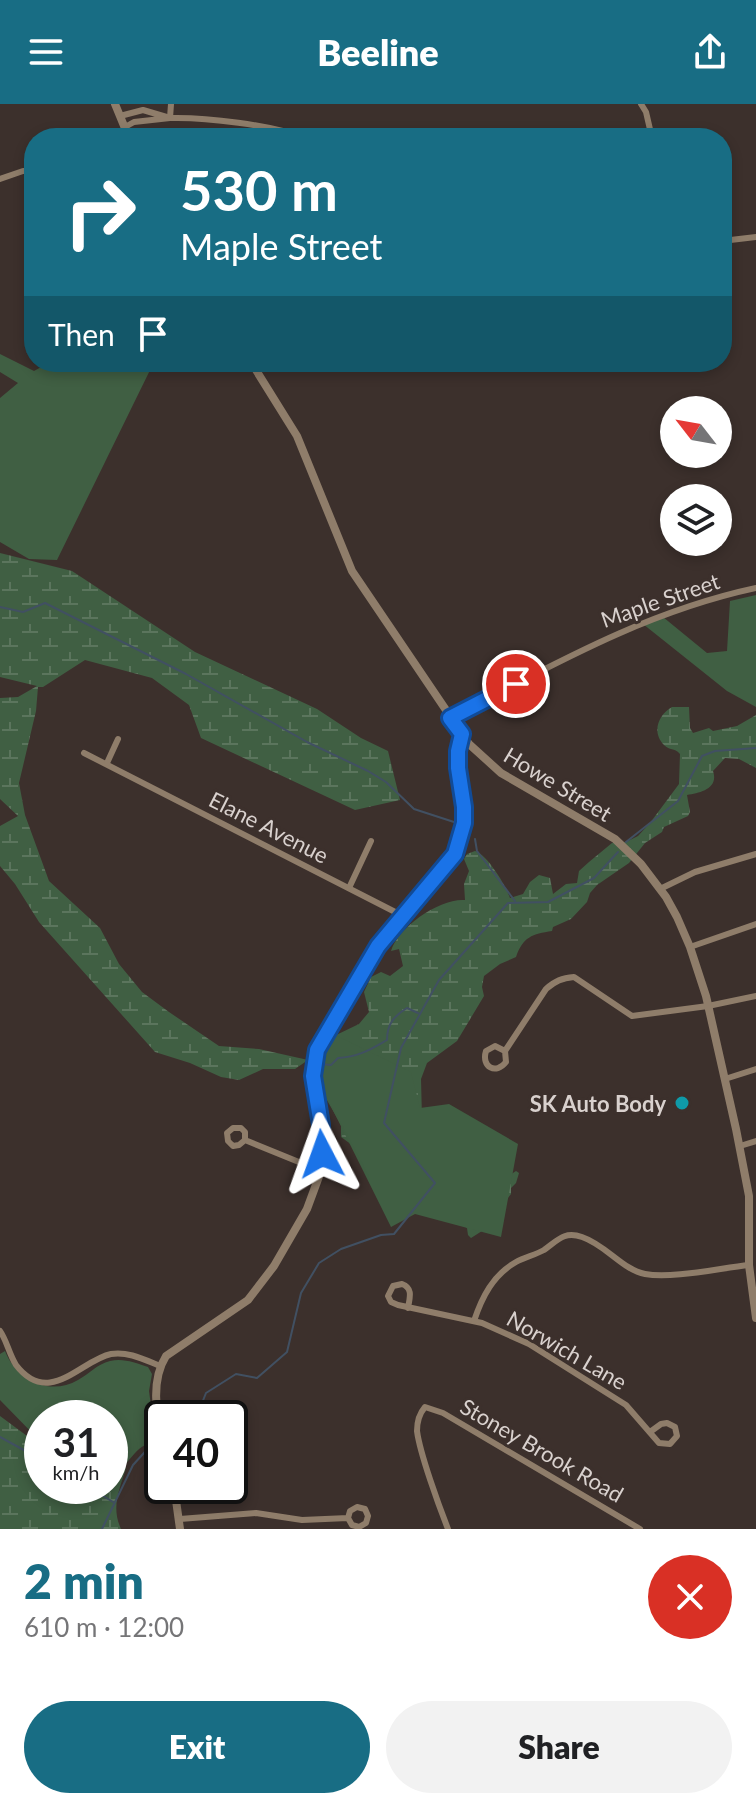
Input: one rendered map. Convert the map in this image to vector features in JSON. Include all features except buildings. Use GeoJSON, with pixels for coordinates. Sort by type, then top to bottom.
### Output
{"type":"FeatureCollection","features":[{"type":"Feature","properties":{"kind":"street"},"geometry":{"type":"LineString","coordinates":[[115,104],[125,127],[134,122],[170,118],[225,122],[255,128]]}},
{"type":"Feature","properties":{"kind":"street"},"geometry":{"type":"LineString","coordinates":[[170,118],[171,104]]}},
{"type":"Feature","properties":{"kind":"street"},"geometry":{"type":"LineString","coordinates":[[641,104],[650,128]]}},
{"type":"Feature","properties":{"kind":"street"},"geometry":{"type":"LineString","coordinates":[[120,116],[143,110],[170,118]]}},
{"type":"Feature","properties":{"kind":"street"},"geometry":{"type":"LineString","coordinates":[[0,179],[24,171]]}},
{"type":"Feature","properties":{"kind":"street"},"geometry":{"type":"LineString","coordinates":[[732,240],[756,237]]}},
{"type":"Feature","properties":{"kind":"street","name":"Howe Street"},"geometry":{"type":"LineString","coordinates":[[257,372],[297,436],[352,571],[462,734],[489,765],[615,839],[641,864],[677,917],[690,947],[708,1006],[752,1206],[749,1265],[756,1318]]}},
{"type":"Feature","properties":{"kind":"street","name":"Maple Street"},"geometry":{"type":"LineString","coordinates":[[450,718],[607,637],[668,612],[756,588]]}},
{"type":"Feature","properties":{"kind":"street"},"geometry":{"type":"LineString","coordinates":[[158,1400],[160,1366],[166,1356],[229,1314],[254,1292],[304,1216],[321,1171],[321,1125],[313,1076],[317,1050],[378,946],[441,873],[461,840],[464,807],[458,751],[462,734]]}},
{"type":"Feature","properties":{"kind":"street"},"geometry":{"type":"LineString","coordinates":[[107,763],[118,739]]}},
{"type":"Feature","properties":{"kind":"street","name":"Elane Avenue"},"geometry":{"type":"LineString","coordinates":[[84,753],[403,916]]}},
{"type":"Feature","properties":{"kind":"street"},"geometry":{"type":"LineString","coordinates":[[349,888],[371,841]]}},
{"type":"Feature","properties":{"kind":"street"},"geometry":{"type":"LineString","coordinates":[[660,889],[695,872],[756,854]]}},
{"type":"Feature","properties":{"kind":"street"},"geometry":{"type":"LineString","coordinates":[[690,947],[756,924]]}},
{"type":"Feature","properties":{"kind":"street"},"geometry":{"type":"LineString","coordinates":[[505,1051],[546,989],[565,978],[574,977],[632,1016],[756,996]]}},
{"type":"Feature","properties":{"kind":"street"},"geometry":{"type":"LineString","coordinates":[[725,1079],[756,1069]]}},
{"type":"Feature","properties":{"kind":"street"},"geometry":{"type":"LineString","coordinates":[[245,1140],[321,1171]]}},
{"type":"Feature","properties":{"kind":"street"},"geometry":{"type":"LineString","coordinates":[[740,1146],[756,1141]]}},
{"type":"Feature","properties":{"kind":"street"},"geometry":{"type":"LineString","coordinates":[[474,1321],[484,1295],[495,1279],[510,1266],[542,1251],[564,1235],[581,1237],[601,1245],[631,1269],[643,1274],[662,1275],[749,1265]]}},
{"type":"Feature","properties":{"kind":"street","name":"Norwich Lane"},"geometry":{"type":"LineString","coordinates":[[408,1308],[474,1321],[538,1348],[626,1405],[650,1432]]}},
{"type":"Feature","properties":{"kind":"street"},"geometry":{"type":"LineString","coordinates":[[0,1331],[16,1364],[28,1375],[43,1381],[59,1381],[113,1354],[136,1356],[160,1366]]}},
{"type":"Feature","properties":{"kind":"street","name":"Stoney Brook Road"},"geometry":{"type":"LineString","coordinates":[[448,1529],[419,1438],[419,1413],[425,1407],[443,1413],[640,1529]]}},
{"type":"Feature","properties":{"kind":"street"},"geometry":{"type":"LineString","coordinates":[[177,1504],[180,1529]]}},
{"type":"Feature","properties":{"kind":"street"},"geometry":{"type":"LineString","coordinates":[[180,1519],[245,1513],[302,1520],[348,1518]]}},
{"type":"Feature","properties":{"kind":"green space"},"geometry":{"type":"Polygon","coordinates":[[[0,354],[24,366],[24,372],[149,372],[57,560],[29,559],[0,542],[0,398],[18,383],[0,372],[0,354]]]}},
{"type":"Feature","properties":{"kind":"green space"},"geometry":{"type":"Polygon","coordinates":[[[0,553],[72,571],[195,652],[317,709],[361,738],[388,751],[400,800],[355,810],[201,738],[189,705],[152,678],[85,660],[43,687],[38,687],[36,711],[19,783],[25,815],[49,881],[100,928],[119,964],[142,992],[219,1046],[259,1049],[308,1060],[295,1069],[263,1069],[239,1080],[221,1077],[155,1052],[39,922],[0,866],[0,826],[18,816],[0,799],[0,698],[18,697],[37,686],[0,677],[0,553]]]}},
{"type":"Feature","properties":{"kind":"green space"},"geometry":{"type":"Polygon","coordinates":[[[756,595],[756,707],[727,691],[643,624],[663,617],[707,653],[727,651],[730,601],[756,595]]]}},
{"type":"Feature","properties":{"kind":"green space"},"geometry":{"type":"Polygon","coordinates":[[[672,707],[689,707],[693,733],[709,728],[713,731],[737,726],[756,715],[756,768],[739,759],[725,758],[713,771],[711,786],[687,795],[688,816],[664,827],[662,832],[645,843],[629,863],[597,885],[571,919],[553,927],[552,931],[529,938],[516,957],[484,976],[484,996],[457,1041],[427,1063],[421,1079],[422,1119],[510,1175],[516,1171],[519,1173],[511,1194],[482,1231],[471,1238],[467,1228],[341,1137],[341,1125],[319,1086],[322,1053],[332,1037],[359,1024],[369,1012],[364,992],[371,977],[381,972],[390,976],[403,966],[399,949],[391,951],[402,933],[432,909],[465,900],[464,884],[469,871],[464,859],[467,854],[475,851],[485,858],[501,879],[510,898],[523,894],[539,875],[550,878],[553,894],[566,884],[577,883],[579,871],[612,843],[626,842],[638,836],[679,784],[680,754],[664,745],[657,729],[660,719],[672,707]]]}},
{"type":"Feature","properties":{"kind":"green space"},"geometry":{"type":"Polygon","coordinates":[[[333,1034],[411,1072],[420,1108],[449,1104],[518,1144],[501,1237],[415,1214],[391,1227],[321,1086],[322,1059],[333,1034]]]}},
{"type":"Feature","properties":{"kind":"green space"},"geometry":{"type":"Polygon","coordinates":[[[5,1351],[25,1377],[45,1386],[56,1387],[78,1380],[110,1361],[148,1367],[152,1374],[150,1400],[144,1400],[144,1446],[128,1461],[128,1400],[24,1400],[24,1425],[0,1400],[0,1354],[5,1351]]]}},
{"type":"Feature","properties":{"kind":"green space"},"geometry":{"type":"Polygon","coordinates":[[[0,1416],[24,1434],[24,1504],[116,1504],[121,1529],[0,1529],[0,1416]]]}},
{"type":"Feature","properties":{"kind":"waterway"},"geometry":{"type":"LineString","coordinates":[[0,607],[23,612],[45,603],[186,674],[307,742],[368,771],[386,782],[414,809],[457,823]]}},
{"type":"Feature","properties":{"kind":"waterway"},"geometry":{"type":"LineString","coordinates":[[626,842],[678,801],[702,756],[715,751],[756,748]]}},
{"type":"Feature","properties":{"kind":"waterway"},"geometry":{"type":"LineString","coordinates":[[475,839],[477,851],[515,901]]}},
{"type":"Feature","properties":{"kind":"waterway"},"geometry":{"type":"LineString","coordinates":[[203,1400],[206,1393],[236,1374],[257,1378],[287,1352],[301,1293],[319,1263],[341,1249],[381,1235],[394,1234],[435,1183],[384,1123],[401,1048],[439,980],[508,903],[548,902],[594,878],[618,852]]}},
{"type":"Feature","properties":{"kind":"waterway"},"geometry":{"type":"LineString","coordinates":[[321,1064],[331,1065],[338,1058],[352,1056],[387,1040],[390,1025],[407,1008],[418,1013]]}},
{"type":"Feature","properties":{"kind":"waterway"},"geometry":{"type":"LineString","coordinates":[[0,1437],[24,1450]]}},
{"type":"Feature","properties":{"kind":"waterway"},"geometry":{"type":"LineString","coordinates":[[102,1529],[133,1465],[144,1453]]}},
{"type":"Feature","properties":{"kind":"place","name":"SK Auto Body"},"geometry":{"type":"Point","coordinates":[682,1103]}},
{"type":"Feature","properties":{"kind":"route"},"geometry":{"type":"LineString","coordinates":[[322,1154],[321,1125],[313,1086],[320,1041],[344,1008],[378,946],[441,873],[461,840],[464,807],[458,751],[462,734],[450,718],[516,684]]}}]}
